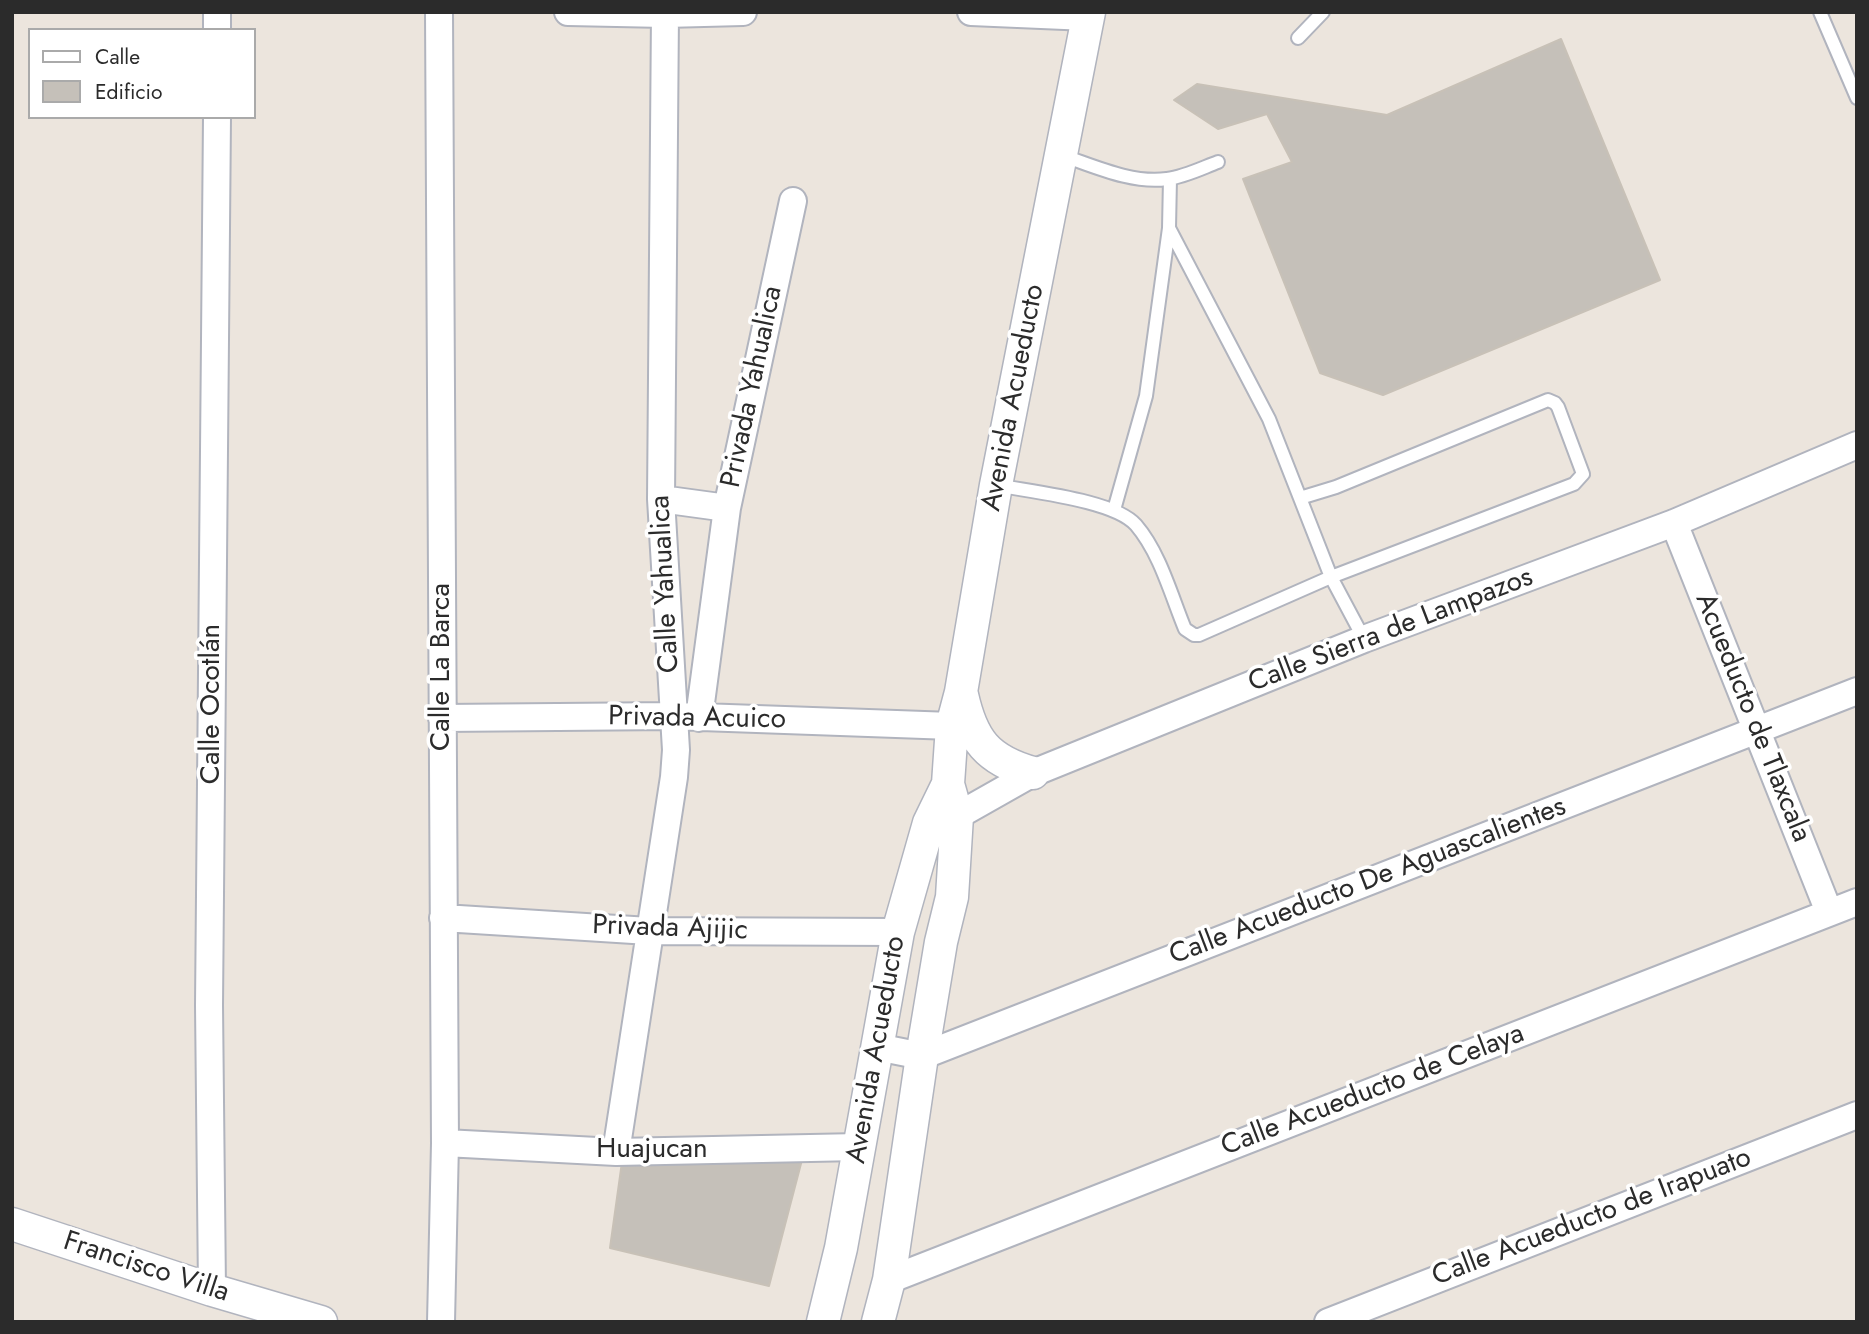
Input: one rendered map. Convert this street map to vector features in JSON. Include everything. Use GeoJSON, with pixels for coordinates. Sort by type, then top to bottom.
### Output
{"type":"FeatureCollection","features":[{"type":"Feature","properties":{"kind":"street","name":"Calle La Barca"},"geometry":{"type":"LineString","coordinates":[[439,12],[445,1143],[441,1322]]}},
{"type":"Feature","properties":{"kind":"street"},"geometry":{"type":"LineString","coordinates":[[568,12],[743,12]]}},
{"type":"Feature","properties":{"kind":"street"},"geometry":{"type":"LineString","coordinates":[[971,12],[1088,15]]}},
{"type":"Feature","properties":{"kind":"street","name":"Calle Yahualica"},"geometry":{"type":"LineString","coordinates":[[616,1152],[676,750],[686,717],[661,499],[665,13]]}},
{"type":"Feature","properties":{"kind":"street","name":"Avenida Acueducto"},"geometry":{"type":"LineString","coordinates":[[823,1322],[841,1248],[898,932],[943,819],[953,726],[996,485],[1088,15]]}},
{"type":"Feature","properties":{"kind":"street","name":"Calle Ocotlán"},"geometry":{"type":"LineString","coordinates":[[212,1290],[209,1005],[217,119]]}},
{"type":"Feature","properties":{"kind":"street","name":"Privada Yahualica"},"geometry":{"type":"LineString","coordinates":[[661,499],[727,508],[793,201]]}},
{"type":"Feature","properties":{"kind":"street","name":"Calle Sierra de Lampazos"},"geometry":{"type":"LineString","coordinates":[[943,819],[1033,773],[1364,639],[1674,523],[1857,445]]}},
{"type":"Feature","properties":{"kind":"street"},"geometry":{"type":"LineString","coordinates":[[686,717],[727,508]]}},
{"type":"Feature","properties":{"kind":"street","name":"Acueducto de Tlaxcala"},"geometry":{"type":"LineString","coordinates":[[1674,523],[1829,912]]}},
{"type":"Feature","properties":{"kind":"street","name":"Calle Acueducto De Aguascalientes"},"geometry":{"type":"LineString","coordinates":[[922,1056],[1857,691]]}},
{"type":"Feature","properties":{"kind":"street"},"geometry":{"type":"LineString","coordinates":[[961,692],[970,724],[980,742],[992,755],[1012,767],[1033,773]]}},
{"type":"Feature","properties":{"kind":"street","name":"Privada Acuico"},"geometry":{"type":"LineString","coordinates":[[442,718],[686,717],[953,726]]}},
{"type":"Feature","properties":{"kind":"street","name":"Avenida Acueducto"},"geometry":{"type":"LineString","coordinates":[[877,1322],[889,1280],[922,1056],[951,897],[943,819]]}},
{"type":"Feature","properties":{"kind":"street","name":"Calle Acueducto de Celaya"},"geometry":{"type":"LineString","coordinates":[[889,1280],[1857,902]]}},
{"type":"Feature","properties":{"kind":"street","name":"Privada Ajijic"},"geometry":{"type":"LineString","coordinates":[[443,918],[649,931],[898,932]]}},
{"type":"Feature","properties":{"kind":"street"},"geometry":{"type":"LineString","coordinates":[[877,1047],[922,1056]]}},
{"type":"Feature","properties":{"kind":"street","name":"Calle Acueducto de Irapuato"},"geometry":{"type":"LineString","coordinates":[[1328,1322],[1857,1115]]}},
{"type":"Feature","properties":{"kind":"street","name":"Huajucan"},"geometry":{"type":"LineString","coordinates":[[445,1143],[616,1152],[859,1147]]}},
{"type":"Feature","properties":{"kind":"street","name":"Francisco Villa"},"geometry":{"type":"LineString","coordinates":[[12,1224],[212,1290],[321,1322]]}},
{"type":"Feature","properties":{"kind":"lane"},"geometry":{"type":"LineString","coordinates":[[1298,38],[1323,12]]}},
{"type":"Feature","properties":{"kind":"lane"},"geometry":{"type":"LineString","coordinates":[[1825,14],[1857,98]]}},
{"type":"Feature","properties":{"kind":"lane"},"geometry":{"type":"LineString","coordinates":[[1061,155],[1135,178],[1154,180],[1170,179],[1218,162]]}},
{"type":"Feature","properties":{"kind":"lane"},"geometry":{"type":"LineString","coordinates":[[1114,510],[1146,396],[1169,228],[1170,179]]}},
{"type":"Feature","properties":{"kind":"lane"},"geometry":{"type":"LineString","coordinates":[[1169,228],[1269,419],[1331,577],[1364,639]]}},
{"type":"Feature","properties":{"kind":"lane"},"geometry":{"type":"LineString","coordinates":[[996,485],[1114,510],[1135,524],[1157,560],[1185,629],[1199,635],[1331,577],[1574,484],[1583,474],[1558,407],[1548,400],[1336,487],[1300,498]]}},
{"type":"Feature","properties":{"kind":"building"},"geometry":{"type":"Polygon","coordinates":[[[1561,39],[1660,280],[1383,395],[1320,373],[1243,179],[1292,162],[1267,114],[1218,129],[1174,100],[1197,84],[1387,115],[1561,39]]]}},
{"type":"Feature","properties":{"kind":"building"},"geometry":{"type":"Polygon","coordinates":[[[803,1156],[769,1286],[610,1248],[622,1162],[803,1156]]]}}]}
